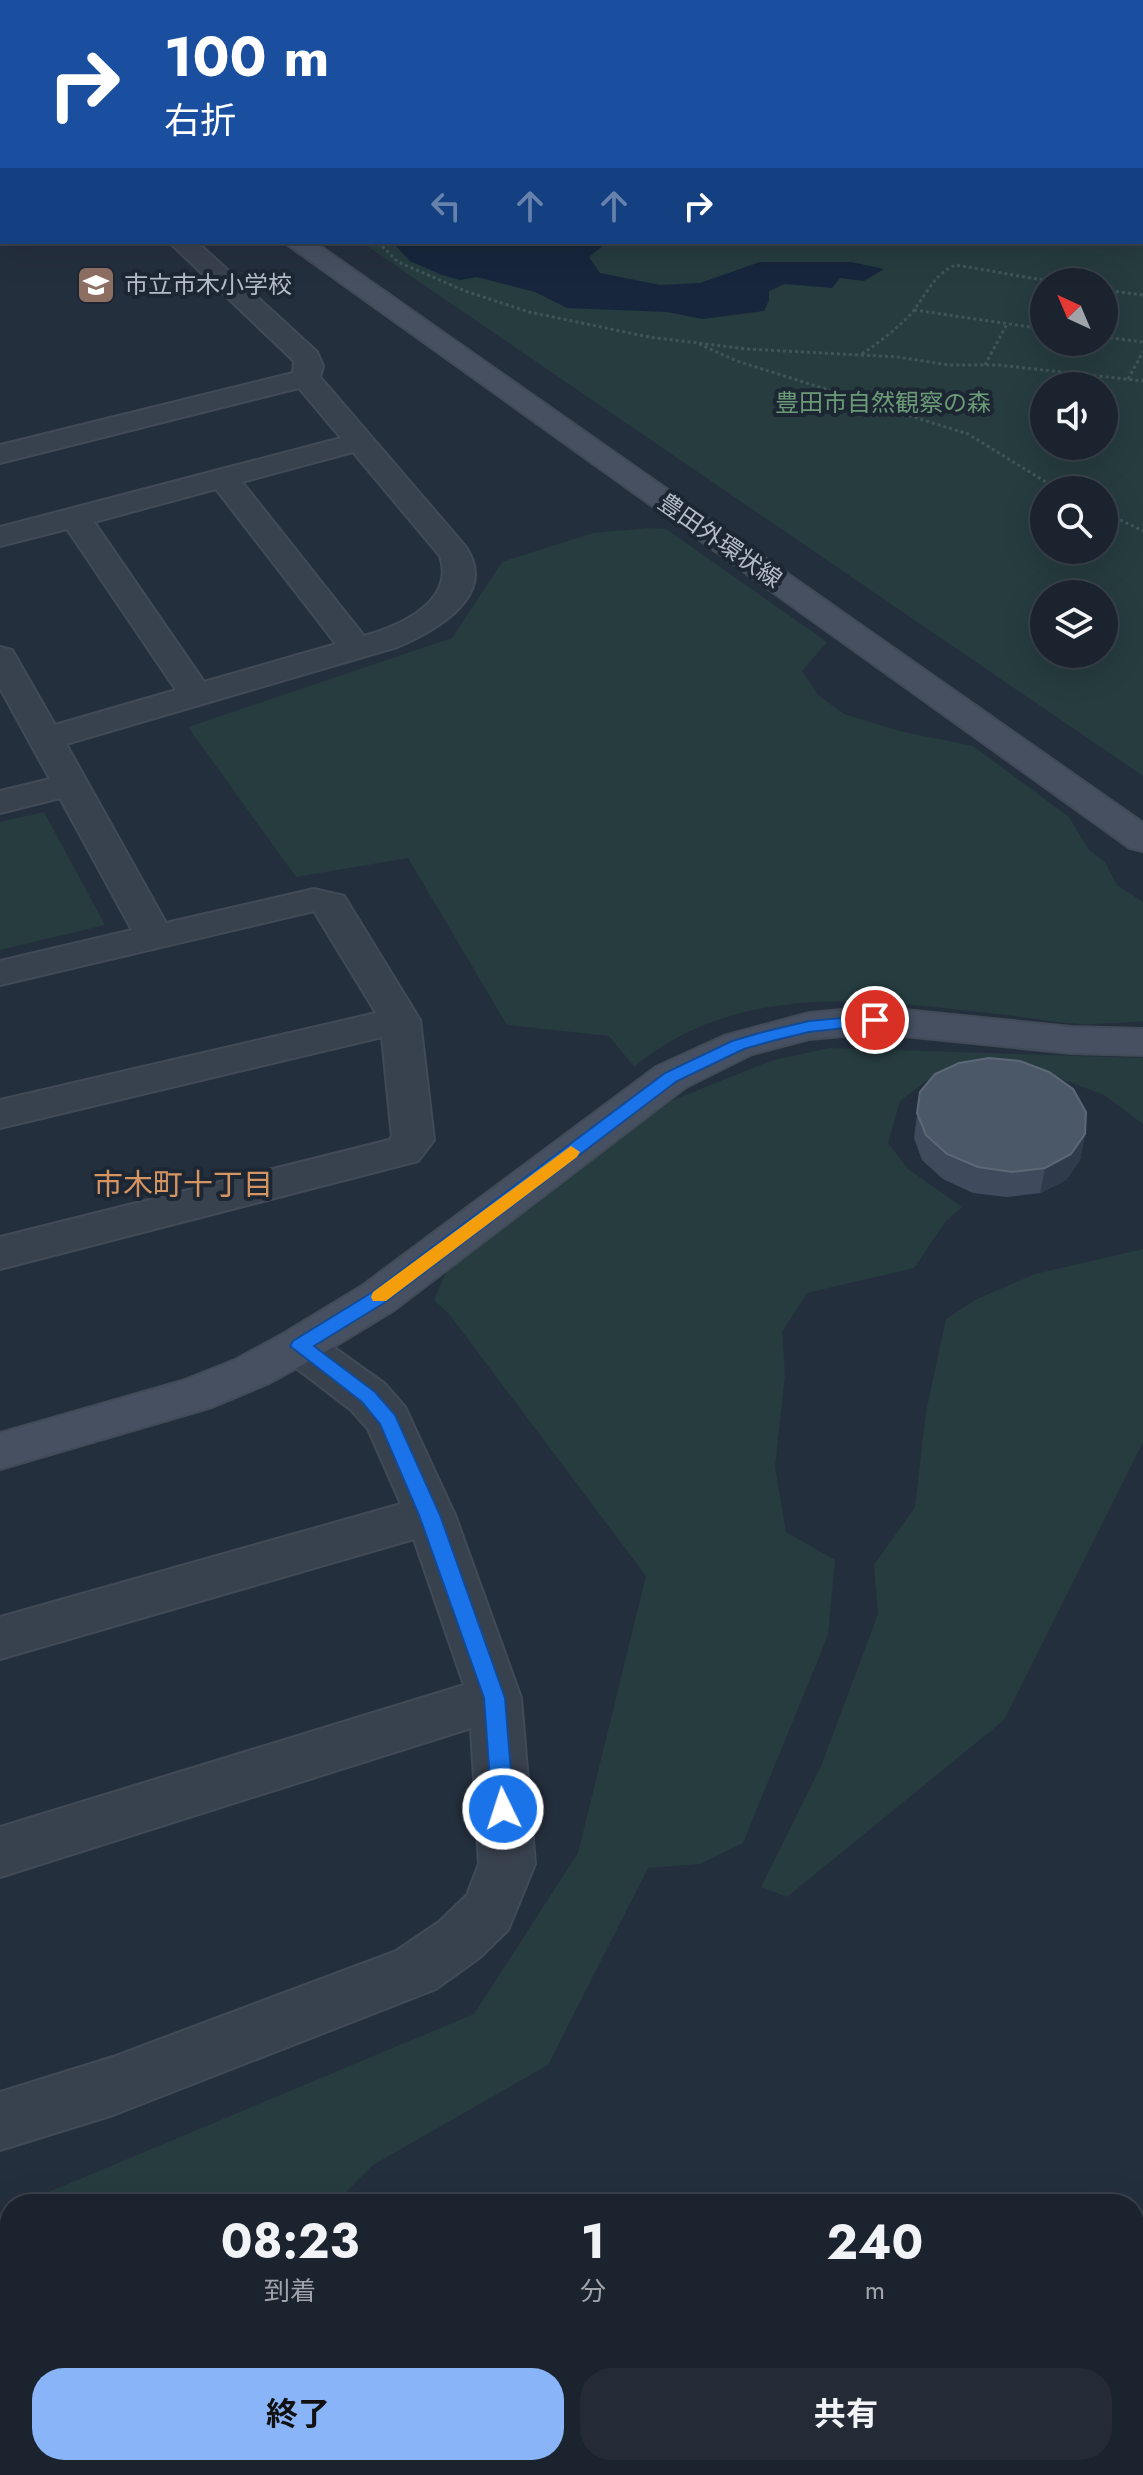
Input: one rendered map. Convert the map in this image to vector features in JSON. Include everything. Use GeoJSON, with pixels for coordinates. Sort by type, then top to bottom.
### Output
{"type":"FeatureCollection","features":[{"type":"Feature","properties":{"kind":"street"},"geometry":{"type":"LineString","coordinates":[[184,244],[307,358],[306,378]]}},
{"type":"Feature","properties":{"kind":"street","name":"豊田外環状線"},"geometry":{"type":"LineString","coordinates":[[300,244],[1143,840]]}},
{"type":"Feature","properties":{"kind":"street","name":"豊田外環状線"},"geometry":{"type":"LineString","coordinates":[[331,244],[1143,809]]}},
{"type":"Feature","properties":{"kind":"street"},"geometry":{"type":"LineString","coordinates":[[46,739],[385,640],[433,617],[450,603],[457,584],[459,564],[454,553],[306,378]]}},
{"type":"Feature","properties":{"kind":"street"},"geometry":{"type":"LineString","coordinates":[[0,454],[306,378]]}},
{"type":"Feature","properties":{"kind":"street"},"geometry":{"type":"LineString","coordinates":[[0,537],[358,442]]}},
{"type":"Feature","properties":{"kind":"street"},"geometry":{"type":"LineString","coordinates":[[222,477],[357,649]]}},
{"type":"Feature","properties":{"kind":"street"},"geometry":{"type":"LineString","coordinates":[[75,517],[197,696]]}},
{"type":"Feature","properties":{"kind":"street"},"geometry":{"type":"LineString","coordinates":[[0,657],[155,937]]}},
{"type":"Feature","properties":{"kind":"street"},"geometry":{"type":"LineString","coordinates":[[0,802],[72,784]]}},
{"type":"Feature","properties":{"kind":"street"},"geometry":{"type":"LineString","coordinates":[[0,973],[314,900],[331,904],[400,1020],[413,1140],[403,1151],[0,1253]]}},
{"type":"Feature","properties":{"kind":"street"},"geometry":{"type":"LineString","coordinates":[[0,1114],[400,1020]]}},
{"type":"Feature","properties":{"kind":"street"},"geometry":{"type":"LineString","coordinates":[[0,1451],[135,1415],[195,1395],[251,1372],[299,1346],[378,1298],[671,1077],[738,1045],[809,1026],[875,1020],[1071,1040],[1143,1042]]}},
{"type":"Feature","properties":{"kind":"street"},"geometry":{"type":"LineString","coordinates":[[0,2121],[113,2086],[416,1970],[459,1940],[488,1912],[507,1864],[495,1698],[430,1515],[388,1420],[368,1397],[299,1346]]}},
{"type":"Feature","properties":{"kind":"street"},"geometry":{"type":"LineString","coordinates":[[0,1638],[430,1515]]}},
{"type":"Feature","properties":{"kind":"street"},"geometry":{"type":"LineString","coordinates":[[0,1852],[495,1698]]}},
{"type":"Feature","properties":{"kind":"path"},"geometry":{"type":"LineString","coordinates":[[380,244],[398,262],[423,275],[529,312],[649,337],[747,349],[861,355],[949,365],[985,365],[1143,381]]}},
{"type":"Feature","properties":{"kind":"path"},"geometry":{"type":"LineString","coordinates":[[861,355],[914,310],[945,267],[956,265],[1030,278]]}},
{"type":"Feature","properties":{"kind":"path"},"geometry":{"type":"LineString","coordinates":[[1118,292],[1143,295]]}},
{"type":"Feature","properties":{"kind":"path"},"geometry":{"type":"LineString","coordinates":[[914,310],[1030,327]]}},
{"type":"Feature","properties":{"kind":"path"},"geometry":{"type":"LineString","coordinates":[[985,365],[1007,324]]}},
{"type":"Feature","properties":{"kind":"path"},"geometry":{"type":"LineString","coordinates":[[1118,339],[1143,342]]}},
{"type":"Feature","properties":{"kind":"path"},"geometry":{"type":"LineString","coordinates":[[695,342],[737,361],[968,434],[998,448],[1033,476]]}},
{"type":"Feature","properties":{"kind":"path"},"geometry":{"type":"LineString","coordinates":[[1127,379],[1143,352]]}},
{"type":"Feature","properties":{"kind":"path"},"geometry":{"type":"LineString","coordinates":[[1118,519],[1143,531]]}},
{"type":"Feature","properties":{"kind":"green space","name":"豊田市自然観察の森"},"geometry":{"type":"Polygon","coordinates":[[[364,244],[1143,244],[1143,776],[364,244]]]}},
{"type":"Feature","properties":{"kind":"green space"},"geometry":{"type":"Polygon","coordinates":[[[666,529],[827,642],[802,671],[818,695],[844,714],[903,732],[973,746],[1069,817],[1089,850],[1105,862],[1117,885],[1143,902],[1143,1021],[1079,1024],[916,1005],[817,1002],[768,1007],[721,1019],[676,1038],[634,1067],[609,1036],[507,1025],[408,858],[296,877],[188,727],[452,638],[502,562],[593,533],[666,529]]]}},
{"type":"Feature","properties":{"kind":"green space"},"geometry":{"type":"Polygon","coordinates":[[[44,812],[105,925],[0,950],[0,822],[44,812]]]}},
{"type":"Feature","properties":{"kind":"green space"},"geometry":{"type":"Polygon","coordinates":[[[830,1048],[1143,1058],[1143,1124],[1104,1095],[1030,1067],[956,1067],[925,1082],[900,1101],[888,1143],[908,1169],[962,1207],[945,1222],[914,1268],[807,1293],[782,1332],[785,1375],[775,1467],[786,1532],[835,1560],[828,1635],[743,1843],[700,1864],[648,1868],[548,2065],[373,2165],[344,2194],[44,2194],[474,2014],[578,1853],[646,1576],[450,1315],[434,1300],[448,1268],[671,1101],[773,1060],[830,1048]]]}},
{"type":"Feature","properties":{"kind":"green space"},"geometry":{"type":"Polygon","coordinates":[[[1143,1249],[1143,1442],[1004,1720],[787,1897],[761,1887],[821,1766],[878,1614],[874,1565],[915,1507],[926,1412],[946,1319],[977,1299],[1035,1274],[1143,1249]]]}},
{"type":"Feature","properties":{"kind":"water"},"geometry":{"type":"Polygon","coordinates":[[[394,244],[608,244],[589,257],[600,273],[660,285],[700,283],[760,262],[851,262],[884,269],[864,281],[840,278],[832,288],[785,284],[769,291],[764,311],[702,319],[667,312],[567,308],[535,292],[477,277],[460,280],[410,261],[394,244]]]}},
{"type":"Feature","properties":{"kind":"building"},"geometry":{"type":"Polygon","coordinates":[[[989,1058],[1020,1061],[1049,1072],[1073,1089],[1086,1112],[1085,1134],[1071,1154],[1045,1168],[1012,1172],[978,1167],[947,1154],[926,1135],[917,1113],[920,1092],[935,1074],[959,1063],[989,1058]]]}},
{"type":"Feature","properties":{"kind":"slow traffic"},"geometry":{"type":"LineString","coordinates":[[380,1297],[571,1152]]}},
{"type":"Feature","properties":{"kind":"place","name":"市立市木小学校"},"geometry":{"type":"Point","coordinates":[96,285]}},
{"type":"Feature","properties":{"kind":"district","name":"市木町十丁目"},"geometry":{"type":"Point","coordinates":[183,1185]}},
{"type":"Feature","properties":{"kind":"route"},"geometry":{"type":"LineString","coordinates":[[503,1809],[495,1698],[430,1515],[388,1420],[368,1397],[299,1346],[378,1298],[671,1077],[704,1059],[769,1036],[809,1026],[875,1020]]}}]}
